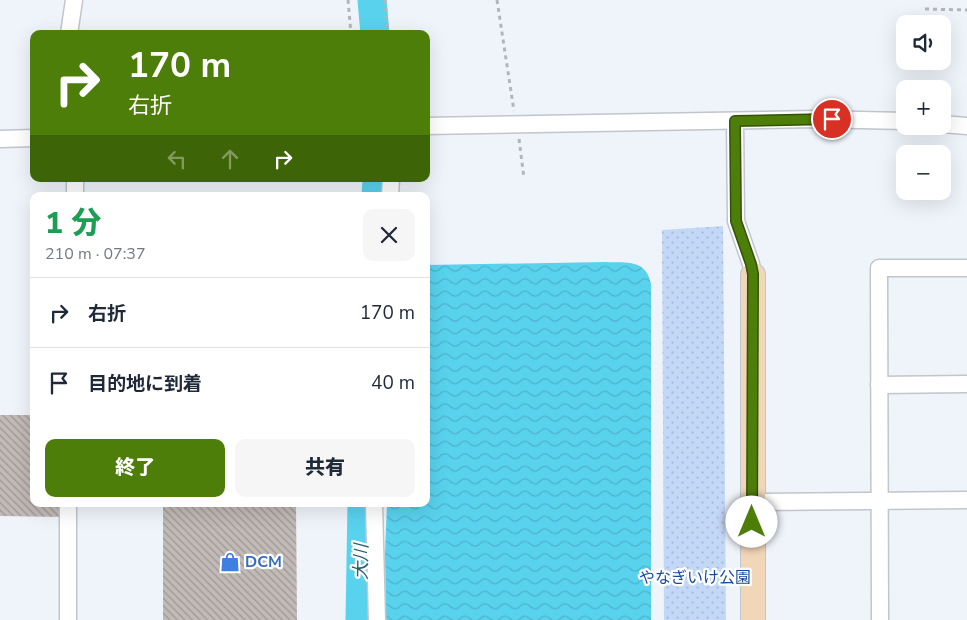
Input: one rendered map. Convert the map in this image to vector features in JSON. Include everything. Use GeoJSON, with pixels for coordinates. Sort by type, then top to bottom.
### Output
{"type":"FeatureCollection","features":[{"type":"Feature","properties":{"kind":"street"},"geometry":{"type":"LineString","coordinates":[[70,30],[74,0]]}},
{"type":"Feature","properties":{"kind":"street"},"geometry":{"type":"LineString","coordinates":[[430,126],[815,119],[896,121]]}},
{"type":"Feature","properties":{"kind":"street"},"geometry":{"type":"LineString","coordinates":[[735,121],[736,221],[753,274],[753,620]]}},
{"type":"Feature","properties":{"kind":"street"},"geometry":{"type":"LineString","coordinates":[[951,125],[967,126]]}},
{"type":"Feature","properties":{"kind":"street"},"geometry":{"type":"LineString","coordinates":[[0,139],[30,138]]}},
{"type":"Feature","properties":{"kind":"street"},"geometry":{"type":"LineString","coordinates":[[880,620],[879,268],[967,268]]}},
{"type":"Feature","properties":{"kind":"street"},"geometry":{"type":"LineString","coordinates":[[879,385],[967,384]]}},
{"type":"Feature","properties":{"kind":"street"},"geometry":{"type":"LineString","coordinates":[[752,502],[967,500]]}},
{"type":"Feature","properties":{"kind":"street"},"geometry":{"type":"LineString","coordinates":[[68,507],[68,620]]}},
{"type":"Feature","properties":{"kind":"street"},"geometry":{"type":"LineString","coordinates":[[374,507],[377,620]]}},
{"type":"Feature","properties":{"kind":"path"},"geometry":{"type":"LineString","coordinates":[[348,0],[351,30]]}},
{"type":"Feature","properties":{"kind":"path"},"geometry":{"type":"LineString","coordinates":[[385,0],[388,30]]}},
{"type":"Feature","properties":{"kind":"path"},"geometry":{"type":"LineString","coordinates":[[498,0],[524,178]]}},
{"type":"Feature","properties":{"kind":"path"},"geometry":{"type":"LineString","coordinates":[[925,9],[967,10]]}},
{"type":"Feature","properties":{"kind":"green space","name":"やなぎいけ公園"},"geometry":{"type":"Polygon","coordinates":[[[723,226],[726,620],[664,620],[662,230],[723,226]]]}},
{"type":"Feature","properties":{"kind":"water"},"geometry":{"type":"Polygon","coordinates":[[[606,262],[634,264],[645,270],[651,284],[651,620],[386,620],[385,552],[387,507],[430,507],[430,265],[606,262]]]}},
{"type":"Feature","properties":{"kind":"building"},"geometry":{"type":"Polygon","coordinates":[[[0,415],[30,415],[30,507],[63,507],[63,517],[0,516],[0,415]]]}},
{"type":"Feature","properties":{"kind":"building","name":"DCM"},"geometry":{"type":"Polygon","coordinates":[[[163,507],[296,507],[297,620],[163,620],[163,507]]]}},
{"type":"Feature","properties":{"kind":"waterway","name":"大川"},"geometry":{"type":"LineString","coordinates":[[372,0],[375,30]]}},
{"type":"Feature","properties":{"kind":"waterway","name":"大川"},"geometry":{"type":"LineString","coordinates":[[376,192],[377,182]]}},
{"type":"Feature","properties":{"kind":"waterway","name":"大川"},"geometry":{"type":"LineString","coordinates":[[360,620],[362,507]]}},
{"type":"Feature","properties":{"kind":"place","name":"DCM"},"geometry":{"type":"Point","coordinates":[230,562]}},
{"type":"Feature","properties":{"kind":"route"},"geometry":{"type":"LineString","coordinates":[[752,522],[753,274],[736,221],[735,121],[832,119]]}}]}
